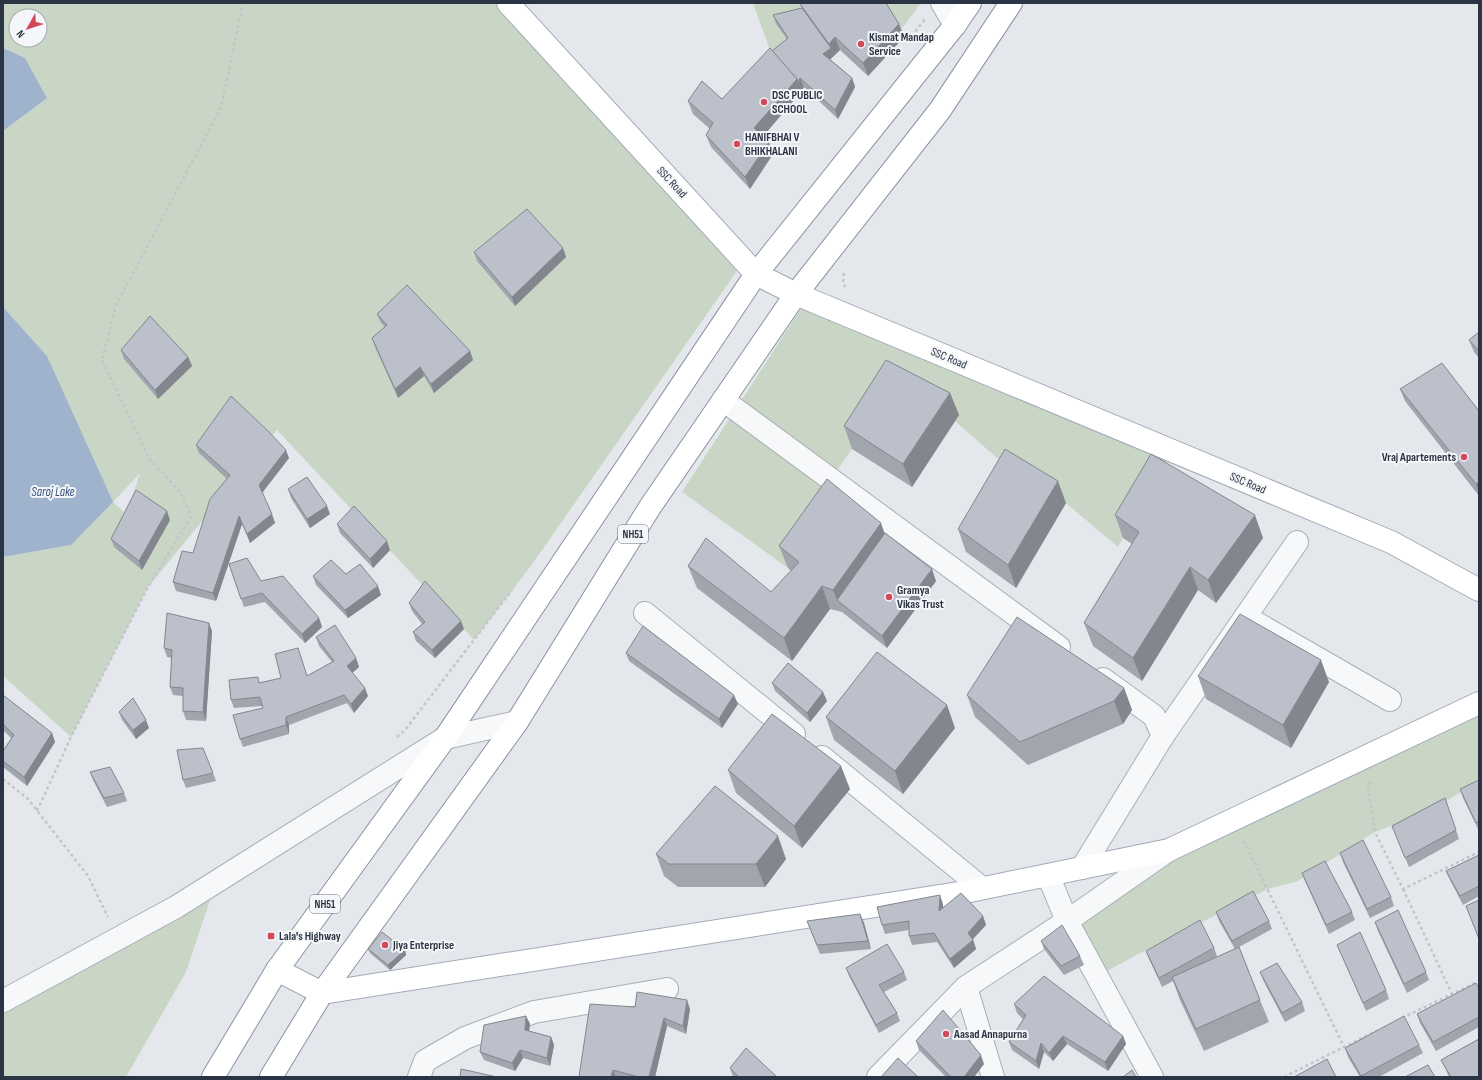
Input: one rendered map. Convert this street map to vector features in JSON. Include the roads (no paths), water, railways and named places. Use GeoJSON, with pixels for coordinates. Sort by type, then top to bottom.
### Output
{"type":"FeatureCollection","features":[{"type":"Feature","properties":{"kind":"main road","name":"SSC Road"},"geometry":{"type":"LineString","coordinates":[[508,3],[756,274],[796,294],[1391,542],[1479,590]]}},
{"type":"Feature","properties":{"kind":"main road","name":"NH51"},"geometry":{"type":"LineString","coordinates":[[213,1077],[277,970],[445,738],[756,274],[955,25],[970,3]]}},
{"type":"Feature","properties":{"kind":"main road","name":"NH51"},"geometry":{"type":"LineString","coordinates":[[271,1077],[322,993],[517,722],[650,507],[796,294],[940,110],[1011,3]]}},
{"type":"Feature","properties":{"kind":"main road"},"geometry":{"type":"LineString","coordinates":[[277,970],[322,993],[982,888],[1169,850],[1479,703]]}},
{"type":"Feature","properties":{"kind":"street"},"geometry":{"type":"LineString","coordinates":[[942,3],[955,25]]}},
{"type":"Feature","properties":{"kind":"street"},"geometry":{"type":"LineString","coordinates":[[723,400],[1154,716],[1163,736]]}},
{"type":"Feature","properties":{"kind":"street"},"geometry":{"type":"LineString","coordinates":[[1082,868],[1163,736],[1298,542]]}},
{"type":"Feature","properties":{"kind":"street"},"geometry":{"type":"LineString","coordinates":[[645,613],[982,888]]}},
{"type":"Feature","properties":{"kind":"street"},"geometry":{"type":"LineString","coordinates":[[1246,617],[1390,700]]}},
{"type":"Feature","properties":{"kind":"street"},"geometry":{"type":"LineString","coordinates":[[3,1001],[176,908],[445,738],[517,722]]}},
{"type":"Feature","properties":{"kind":"street"},"geometry":{"type":"LineString","coordinates":[[878,1077],[966,987],[1067,921],[1169,850]]}},
{"type":"Feature","properties":{"kind":"street"},"geometry":{"type":"LineString","coordinates":[[1048,875],[1067,921],[1152,1077]]}},
{"type":"Feature","properties":{"kind":"street"},"geometry":{"type":"LineString","coordinates":[[966,987],[993,1077]]}},
{"type":"Feature","properties":{"kind":"street"},"geometry":{"type":"LineString","coordinates":[[419,1077],[425,1061],[465,1038],[534,1012],[666,988]]}},
{"type":"Feature","properties":{"kind":"water"},"geometry":{"type":"Polygon","coordinates":[[[3,48],[25,58],[47,98],[3,131],[3,48]]]}},
{"type":"Feature","properties":{"kind":"water","name":"Saroj Lake"},"geometry":{"type":"Polygon","coordinates":[[[3,307],[47,356],[113,502],[71,545],[3,557],[3,307]]]}},
{"type":"Feature","properties":{"kind":"place","name":"Kismat Mandap Service"},"geometry":{"type":"Point","coordinates":[861,44]}},
{"type":"Feature","properties":{"kind":"place","name":"DSC PUBLIC SCHOOL"},"geometry":{"type":"Point","coordinates":[764,102]}},
{"type":"Feature","properties":{"kind":"place","name":"HANIFBHAI V BHIKHALANI"},"geometry":{"type":"Point","coordinates":[737,144]}},
{"type":"Feature","properties":{"kind":"place","name":"Vraj Apartements"},"geometry":{"type":"Point","coordinates":[1464,457]}},
{"type":"Feature","properties":{"kind":"place","name":"Gramya Vikas Trust"},"geometry":{"type":"Point","coordinates":[889,597]}},
{"type":"Feature","properties":{"kind":"place","name":"Lala's Highway"},"geometry":{"type":"Point","coordinates":[271,936]}},
{"type":"Feature","properties":{"kind":"place","name":"Jiya Enterprise"},"geometry":{"type":"Point","coordinates":[385,945]}},
{"type":"Feature","properties":{"kind":"place","name":"Aasad Annapurna"},"geometry":{"type":"Point","coordinates":[946,1034]}}]}
